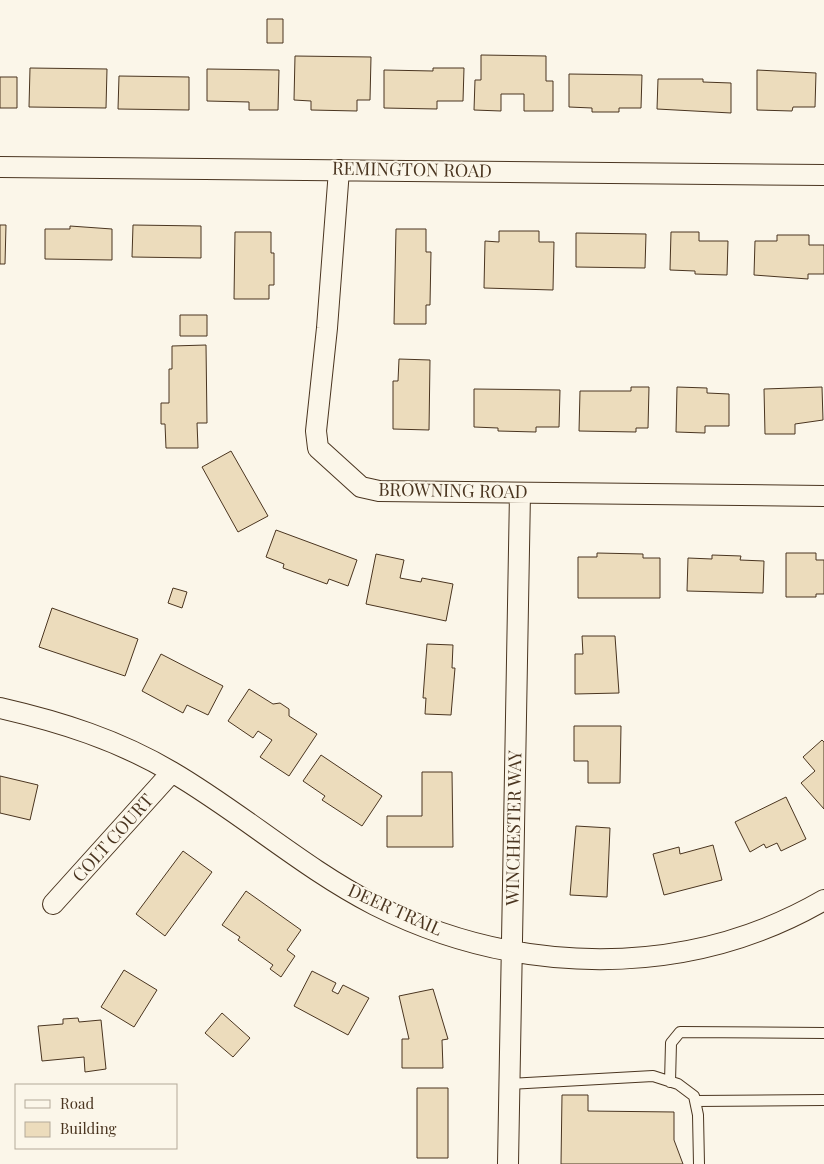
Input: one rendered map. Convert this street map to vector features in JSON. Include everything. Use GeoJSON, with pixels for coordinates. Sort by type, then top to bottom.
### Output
{"type":"FeatureCollection","features":[{"type":"Feature","properties":{"kind":"street","name":"REMINGTON ROAD"},"geometry":{"type":"LineString","coordinates":[[0,167],[824,175]]}},
{"type":"Feature","properties":{"kind":"street","name":"BROWNING ROAD"},"geometry":{"type":"LineString","coordinates":[[339,170],[327,328],[316,431],[318,448],[349,478],[368,490],[824,496]]}},
{"type":"Feature","properties":{"kind":"street","name":"WINCHESTER WAY"},"geometry":{"type":"LineString","coordinates":[[508,1164],[520,493]]}},
{"type":"Feature","properties":{"kind":"street","name":"DEER TRAIL"},"geometry":{"type":"LineString","coordinates":[[0,708],[48,719],[99,736],[172,772],[337,883],[376,905],[424,926],[475,943],[511,951],[565,958],[618,959],[671,955],[714,946],[760,931],[824,900]]}},
{"type":"Feature","properties":{"kind":"street","name":"COLT COURT"},"geometry":{"type":"LineString","coordinates":[[53,904],[172,772]]}},
{"type":"Feature","properties":{"kind":"lane"},"geometry":{"type":"LineString","coordinates":[[670,1082],[671,1043],[680,1032],[824,1033]]}},
{"type":"Feature","properties":{"kind":"lane"},"geometry":{"type":"LineString","coordinates":[[509,1084],[653,1076],[678,1084],[694,1096],[698,1116],[699,1164]]}},
{"type":"Feature","properties":{"kind":"lane"},"geometry":{"type":"LineString","coordinates":[[695,1102],[824,1100]]}},
{"type":"Feature","properties":{"kind":"building"},"geometry":{"type":"Polygon","coordinates":[[[267,19],[283,19],[283,43],[267,43],[267,19]]]}},
{"type":"Feature","properties":{"kind":"building"},"geometry":{"type":"Polygon","coordinates":[[[481,55],[546,56],[546,81],[553,81],[553,111],[524,111],[524,94],[501,94],[501,111],[474,110],[475,80],[481,80],[481,55]]]}},
{"type":"Feature","properties":{"kind":"building"},"geometry":{"type":"Polygon","coordinates":[[[295,56],[371,57],[370,100],[357,100],[357,111],[311,110],[311,101],[294,100],[295,56]]]}},
{"type":"Feature","properties":{"kind":"building"},"geometry":{"type":"Polygon","coordinates":[[[30,68],[107,69],[106,108],[29,107],[30,68]]]}},
{"type":"Feature","properties":{"kind":"building"},"geometry":{"type":"Polygon","coordinates":[[[433,68],[464,68],[463,101],[437,101],[437,109],[384,108],[384,70],[433,71],[433,68]]]}},
{"type":"Feature","properties":{"kind":"building"},"geometry":{"type":"Polygon","coordinates":[[[207,69],[279,70],[278,110],[249,110],[249,102],[207,101],[207,69]]]}},
{"type":"Feature","properties":{"kind":"building"},"geometry":{"type":"Polygon","coordinates":[[[757,70],[816,73],[815,107],[793,107],[792,111],[757,110],[757,70]]]}},
{"type":"Feature","properties":{"kind":"building"},"geometry":{"type":"Polygon","coordinates":[[[569,74],[642,75],[641,108],[619,108],[619,112],[592,112],[592,108],[569,107],[569,74]]]}},
{"type":"Feature","properties":{"kind":"building"},"geometry":{"type":"Polygon","coordinates":[[[119,76],[189,77],[189,110],[118,109],[119,76]]]}},
{"type":"Feature","properties":{"kind":"building"},"geometry":{"type":"Polygon","coordinates":[[[0,77],[17,77],[17,108],[0,108],[0,77]]]}},
{"type":"Feature","properties":{"kind":"building"},"geometry":{"type":"Polygon","coordinates":[[[658,79],[703,79],[703,82],[731,83],[731,113],[657,109],[658,79]]]}},
{"type":"Feature","properties":{"kind":"building"},"geometry":{"type":"Polygon","coordinates":[[[0,225],[6,225],[5,264],[0,264],[0,225]]]}},
{"type":"Feature","properties":{"kind":"building"},"geometry":{"type":"Polygon","coordinates":[[[133,225],[201,226],[201,258],[132,257],[133,225]]]}},
{"type":"Feature","properties":{"kind":"building"},"geometry":{"type":"Polygon","coordinates":[[[70,226],[112,229],[112,260],[45,259],[45,229],[70,229],[70,226]]]}},
{"type":"Feature","properties":{"kind":"building"},"geometry":{"type":"Polygon","coordinates":[[[396,229],[426,229],[426,252],[431,252],[430,305],[426,305],[426,324],[394,324],[396,229]]]}},
{"type":"Feature","properties":{"kind":"building"},"geometry":{"type":"Polygon","coordinates":[[[499,231],[539,231],[539,242],[554,242],[553,290],[484,288],[485,241],[499,242],[499,231]]]}},
{"type":"Feature","properties":{"kind":"building"},"geometry":{"type":"Polygon","coordinates":[[[235,232],[271,232],[271,253],[274,253],[274,285],[269,285],[269,299],[234,299],[235,232]]]}},
{"type":"Feature","properties":{"kind":"building"},"geometry":{"type":"Polygon","coordinates":[[[671,232],[699,232],[699,241],[728,241],[727,275],[695,274],[695,271],[670,270],[671,232]]]}},
{"type":"Feature","properties":{"kind":"building"},"geometry":{"type":"Polygon","coordinates":[[[576,233],[646,234],[645,268],[576,267],[576,233]]]}},
{"type":"Feature","properties":{"kind":"building"},"geometry":{"type":"Polygon","coordinates":[[[777,235],[809,235],[809,245],[824,245],[824,274],[808,274],[808,279],[754,275],[755,241],[777,241],[777,235]]]}},
{"type":"Feature","properties":{"kind":"building"},"geometry":{"type":"Polygon","coordinates":[[[180,315],[207,315],[207,336],[180,336],[180,315]]]}},
{"type":"Feature","properties":{"kind":"building"},"geometry":{"type":"Polygon","coordinates":[[[206,345],[207,423],[197,423],[198,448],[166,448],[165,424],[161,424],[161,403],[169,403],[169,369],[172,369],[172,346],[206,345]]]}},
{"type":"Feature","properties":{"kind":"building"},"geometry":{"type":"Polygon","coordinates":[[[399,359],[430,360],[429,430],[393,429],[393,381],[398,381],[399,359]]]}},
{"type":"Feature","properties":{"kind":"building"},"geometry":{"type":"Polygon","coordinates":[[[631,387],[649,387],[648,428],[636,428],[636,432],[579,431],[580,391],[631,391],[631,387]]]}},
{"type":"Feature","properties":{"kind":"building"},"geometry":{"type":"Polygon","coordinates":[[[677,387],[707,388],[707,393],[729,394],[729,426],[705,426],[705,433],[676,432],[677,387]]]}},
{"type":"Feature","properties":{"kind":"building"},"geometry":{"type":"Polygon","coordinates":[[[822,387],[823,420],[795,424],[795,434],[765,434],[764,389],[822,387]]]}},
{"type":"Feature","properties":{"kind":"building"},"geometry":{"type":"Polygon","coordinates":[[[474,389],[560,390],[559,427],[536,427],[536,432],[498,431],[498,428],[474,427],[474,389]]]}},
{"type":"Feature","properties":{"kind":"building"},"geometry":{"type":"Polygon","coordinates":[[[231,451],[268,516],[238,532],[202,467],[231,451]]]}},
{"type":"Feature","properties":{"kind":"building"},"geometry":{"type":"Polygon","coordinates":[[[276,530],[357,560],[348,586],[329,579],[327,584],[283,568],[284,564],[266,557],[276,530]]]}},
{"type":"Feature","properties":{"kind":"building"},"geometry":{"type":"Polygon","coordinates":[[[597,553],[643,554],[643,558],[660,558],[660,598],[578,598],[578,557],[597,557],[597,553]]]}},
{"type":"Feature","properties":{"kind":"building"},"geometry":{"type":"Polygon","coordinates":[[[786,553],[816,553],[816,560],[824,560],[824,594],[816,594],[816,597],[786,597],[786,553]]]}},
{"type":"Feature","properties":{"kind":"building"},"geometry":{"type":"Polygon","coordinates":[[[376,554],[404,560],[400,578],[421,582],[422,578],[453,584],[446,621],[366,604],[376,554]]]}},
{"type":"Feature","properties":{"kind":"building"},"geometry":{"type":"Polygon","coordinates":[[[712,555],[741,556],[740,560],[764,561],[763,593],[687,591],[688,558],[712,559],[712,555]]]}},
{"type":"Feature","properties":{"kind":"building"},"geometry":{"type":"Polygon","coordinates":[[[173,588],[187,592],[182,608],[168,603],[173,588]]]}},
{"type":"Feature","properties":{"kind":"building"},"geometry":{"type":"Polygon","coordinates":[[[52,608],[138,639],[125,676],[39,647],[52,608]]]}},
{"type":"Feature","properties":{"kind":"building"},"geometry":{"type":"Polygon","coordinates":[[[582,636],[615,636],[619,693],[575,694],[575,654],[583,654],[582,636]]]}},
{"type":"Feature","properties":{"kind":"building"},"geometry":{"type":"Polygon","coordinates":[[[427,644],[453,645],[452,668],[455,668],[451,715],[425,714],[426,698],[423,698],[427,644]]]}},
{"type":"Feature","properties":{"kind":"building"},"geometry":{"type":"Polygon","coordinates":[[[161,654],[223,686],[208,715],[187,705],[183,713],[142,691],[161,654]]]}},
{"type":"Feature","properties":{"kind":"building"},"geometry":{"type":"Polygon","coordinates":[[[249,689],[273,704],[280,703],[289,709],[289,716],[317,734],[289,776],[260,757],[272,740],[258,731],[253,738],[228,721],[249,689]]]}},
{"type":"Feature","properties":{"kind":"building"},"geometry":{"type":"Polygon","coordinates":[[[574,726],[621,726],[620,783],[588,783],[588,761],[574,761],[574,726]]]}},
{"type":"Feature","properties":{"kind":"building"},"geometry":{"type":"Polygon","coordinates":[[[822,740],[824,742],[824,809],[801,783],[815,771],[803,757],[822,740]]]}},
{"type":"Feature","properties":{"kind":"building"},"geometry":{"type":"Polygon","coordinates":[[[321,755],[382,796],[362,826],[322,800],[325,796],[303,781],[321,755]]]}},
{"type":"Feature","properties":{"kind":"building"},"geometry":{"type":"Polygon","coordinates":[[[422,772],[452,772],[453,847],[387,847],[387,816],[422,816],[422,772]]]}},
{"type":"Feature","properties":{"kind":"building"},"geometry":{"type":"Polygon","coordinates":[[[0,776],[38,785],[30,820],[0,813],[0,776]]]}},
{"type":"Feature","properties":{"kind":"building"},"geometry":{"type":"Polygon","coordinates":[[[786,797],[806,839],[781,851],[777,843],[766,848],[764,844],[750,852],[735,822],[786,797]]]}},
{"type":"Feature","properties":{"kind":"building"},"geometry":{"type":"Polygon","coordinates":[[[576,826],[610,828],[607,897],[570,895],[576,826]]]}},
{"type":"Feature","properties":{"kind":"building"},"geometry":{"type":"Polygon","coordinates":[[[713,845],[722,880],[664,895],[653,854],[679,847],[680,854],[713,845]]]}},
{"type":"Feature","properties":{"kind":"building"},"geometry":{"type":"Polygon","coordinates":[[[183,851],[212,872],[165,936],[136,914],[183,851]]]}},
{"type":"Feature","properties":{"kind":"building"},"geometry":{"type":"Polygon","coordinates":[[[246,891],[301,930],[287,950],[295,956],[281,977],[270,969],[273,965],[238,940],[240,937],[222,925],[246,891]]]}},
{"type":"Feature","properties":{"kind":"building"},"geometry":{"type":"Polygon","coordinates":[[[124,970],[157,990],[134,1027],[101,1007],[124,970]]]}},
{"type":"Feature","properties":{"kind":"building"},"geometry":{"type":"Polygon","coordinates":[[[312,971],[336,983],[332,991],[338,994],[343,985],[369,998],[348,1035],[294,1006],[312,971]]]}},
{"type":"Feature","properties":{"kind":"building"},"geometry":{"type":"Polygon","coordinates":[[[433,989],[448,1039],[442,1040],[443,1068],[402,1068],[402,1039],[409,1039],[399,996],[433,989]]]}},
{"type":"Feature","properties":{"kind":"building"},"geometry":{"type":"Polygon","coordinates":[[[222,1013],[250,1038],[233,1057],[205,1033],[222,1013]]]}},
{"type":"Feature","properties":{"kind":"building"},"geometry":{"type":"Polygon","coordinates":[[[78,1018],[79,1022],[101,1020],[106,1069],[85,1072],[84,1057],[42,1061],[38,1026],[63,1024],[63,1019],[78,1018]]]}},
{"type":"Feature","properties":{"kind":"building"},"geometry":{"type":"Polygon","coordinates":[[[417,1088],[448,1088],[448,1158],[417,1158],[417,1088]]]}},
{"type":"Feature","properties":{"kind":"building"},"geometry":{"type":"Polygon","coordinates":[[[562,1095],[588,1095],[588,1111],[674,1112],[674,1140],[683,1164],[561,1164],[562,1095]]]}}]}
